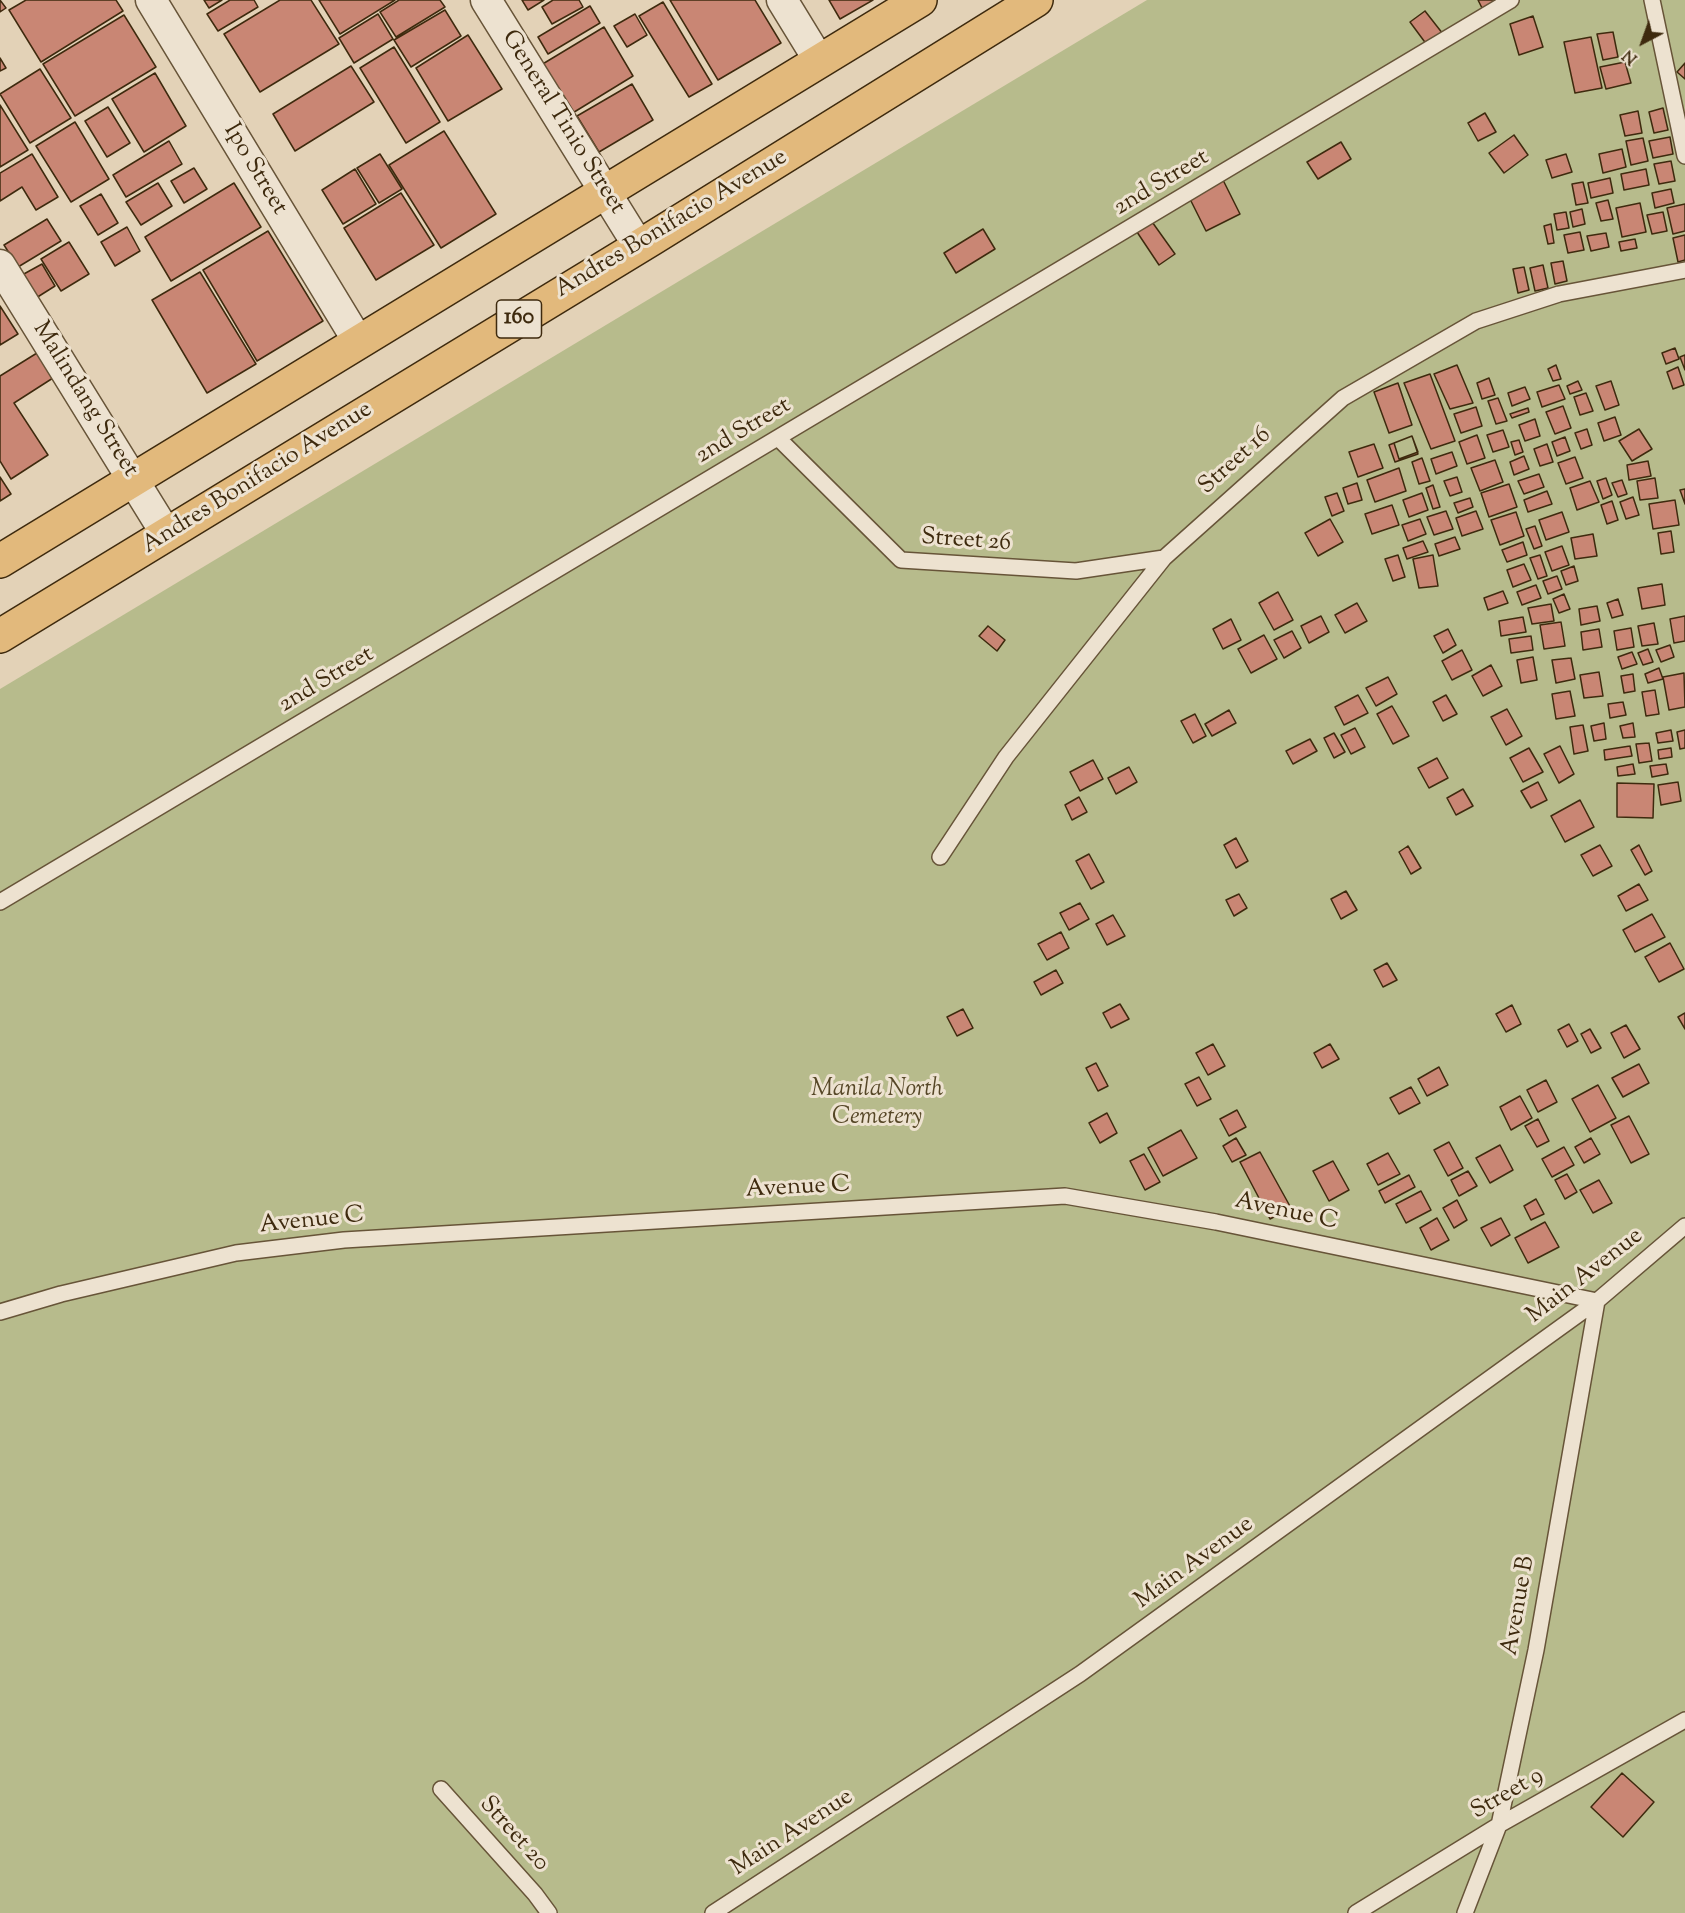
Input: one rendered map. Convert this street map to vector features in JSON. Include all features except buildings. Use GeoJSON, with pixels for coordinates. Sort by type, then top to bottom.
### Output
{"type":"FeatureCollection","features":[{"type":"Feature","properties":{"kind":"main road"},"geometry":{"type":"LineString","coordinates":[[0,561],[920,0]]}},
{"type":"Feature","properties":{"kind":"main road","name":"Andres Bonifacio Avenue"},"geometry":{"type":"LineString","coordinates":[[0,636],[1036,0]]}},
{"type":"Feature","properties":{"kind":"street","name":"Ipo Street"},"geometry":{"type":"LineString","coordinates":[[151,0],[358,341]]}},
{"type":"Feature","properties":{"kind":"street","name":"General Tinio Street"},"geometry":{"type":"LineString","coordinates":[[486,0],[638,245]]}},
{"type":"Feature","properties":{"kind":"street"},"geometry":{"type":"LineString","coordinates":[[782,0],[820,62]]}},
{"type":"Feature","properties":{"kind":"street","name":"Malindang Street"},"geometry":{"type":"LineString","coordinates":[[0,264],[167,535]]}},
{"type":"Feature","properties":{"kind":"lane","name":"2nd Street"},"geometry":{"type":"LineString","coordinates":[[0,902],[1511,0]]}},
{"type":"Feature","properties":{"kind":"lane"},"geometry":{"type":"LineString","coordinates":[[1652,0],[1685,156]]}},
{"type":"Feature","properties":{"kind":"lane","name":"Street 16"},"geometry":{"type":"LineString","coordinates":[[940,857],[1006,757],[1164,558],[1343,398],[1476,321],[1558,294],[1685,270]]}},
{"type":"Feature","properties":{"kind":"lane","name":"Street 26"},"geometry":{"type":"LineString","coordinates":[[778,438],[901,560],[1076,571],[1164,558]]}},
{"type":"Feature","properties":{"kind":"lane","name":"Avenue C"},"geometry":{"type":"LineString","coordinates":[[0,1312],[61,1294],[236,1253],[344,1240],[1065,1196],[1216,1222],[1597,1300]]}},
{"type":"Feature","properties":{"kind":"lane","name":"Main Avenue"},"geometry":{"type":"LineString","coordinates":[[713,1913],[1080,1674],[1597,1300],[1685,1226]]}},
{"type":"Feature","properties":{"kind":"lane","name":"Avenue B"},"geometry":{"type":"LineString","coordinates":[[1465,1913],[1499,1825],[1536,1650],[1597,1300]]}},
{"type":"Feature","properties":{"kind":"lane","name":"Street 9"},"geometry":{"type":"LineString","coordinates":[[1356,1913],[1499,1825],[1685,1720]]}},
{"type":"Feature","properties":{"kind":"lane","name":"Street 20"},"geometry":{"type":"LineString","coordinates":[[441,1789],[535,1894],[549,1913]]}},
{"type":"Feature","properties":{"kind":"green space","name":"Manila North Cemetery"},"geometry":{"type":"Polygon","coordinates":[[[1147,0],[1685,0],[1685,1913],[0,1913],[0,689],[1147,0]]]}}]}
